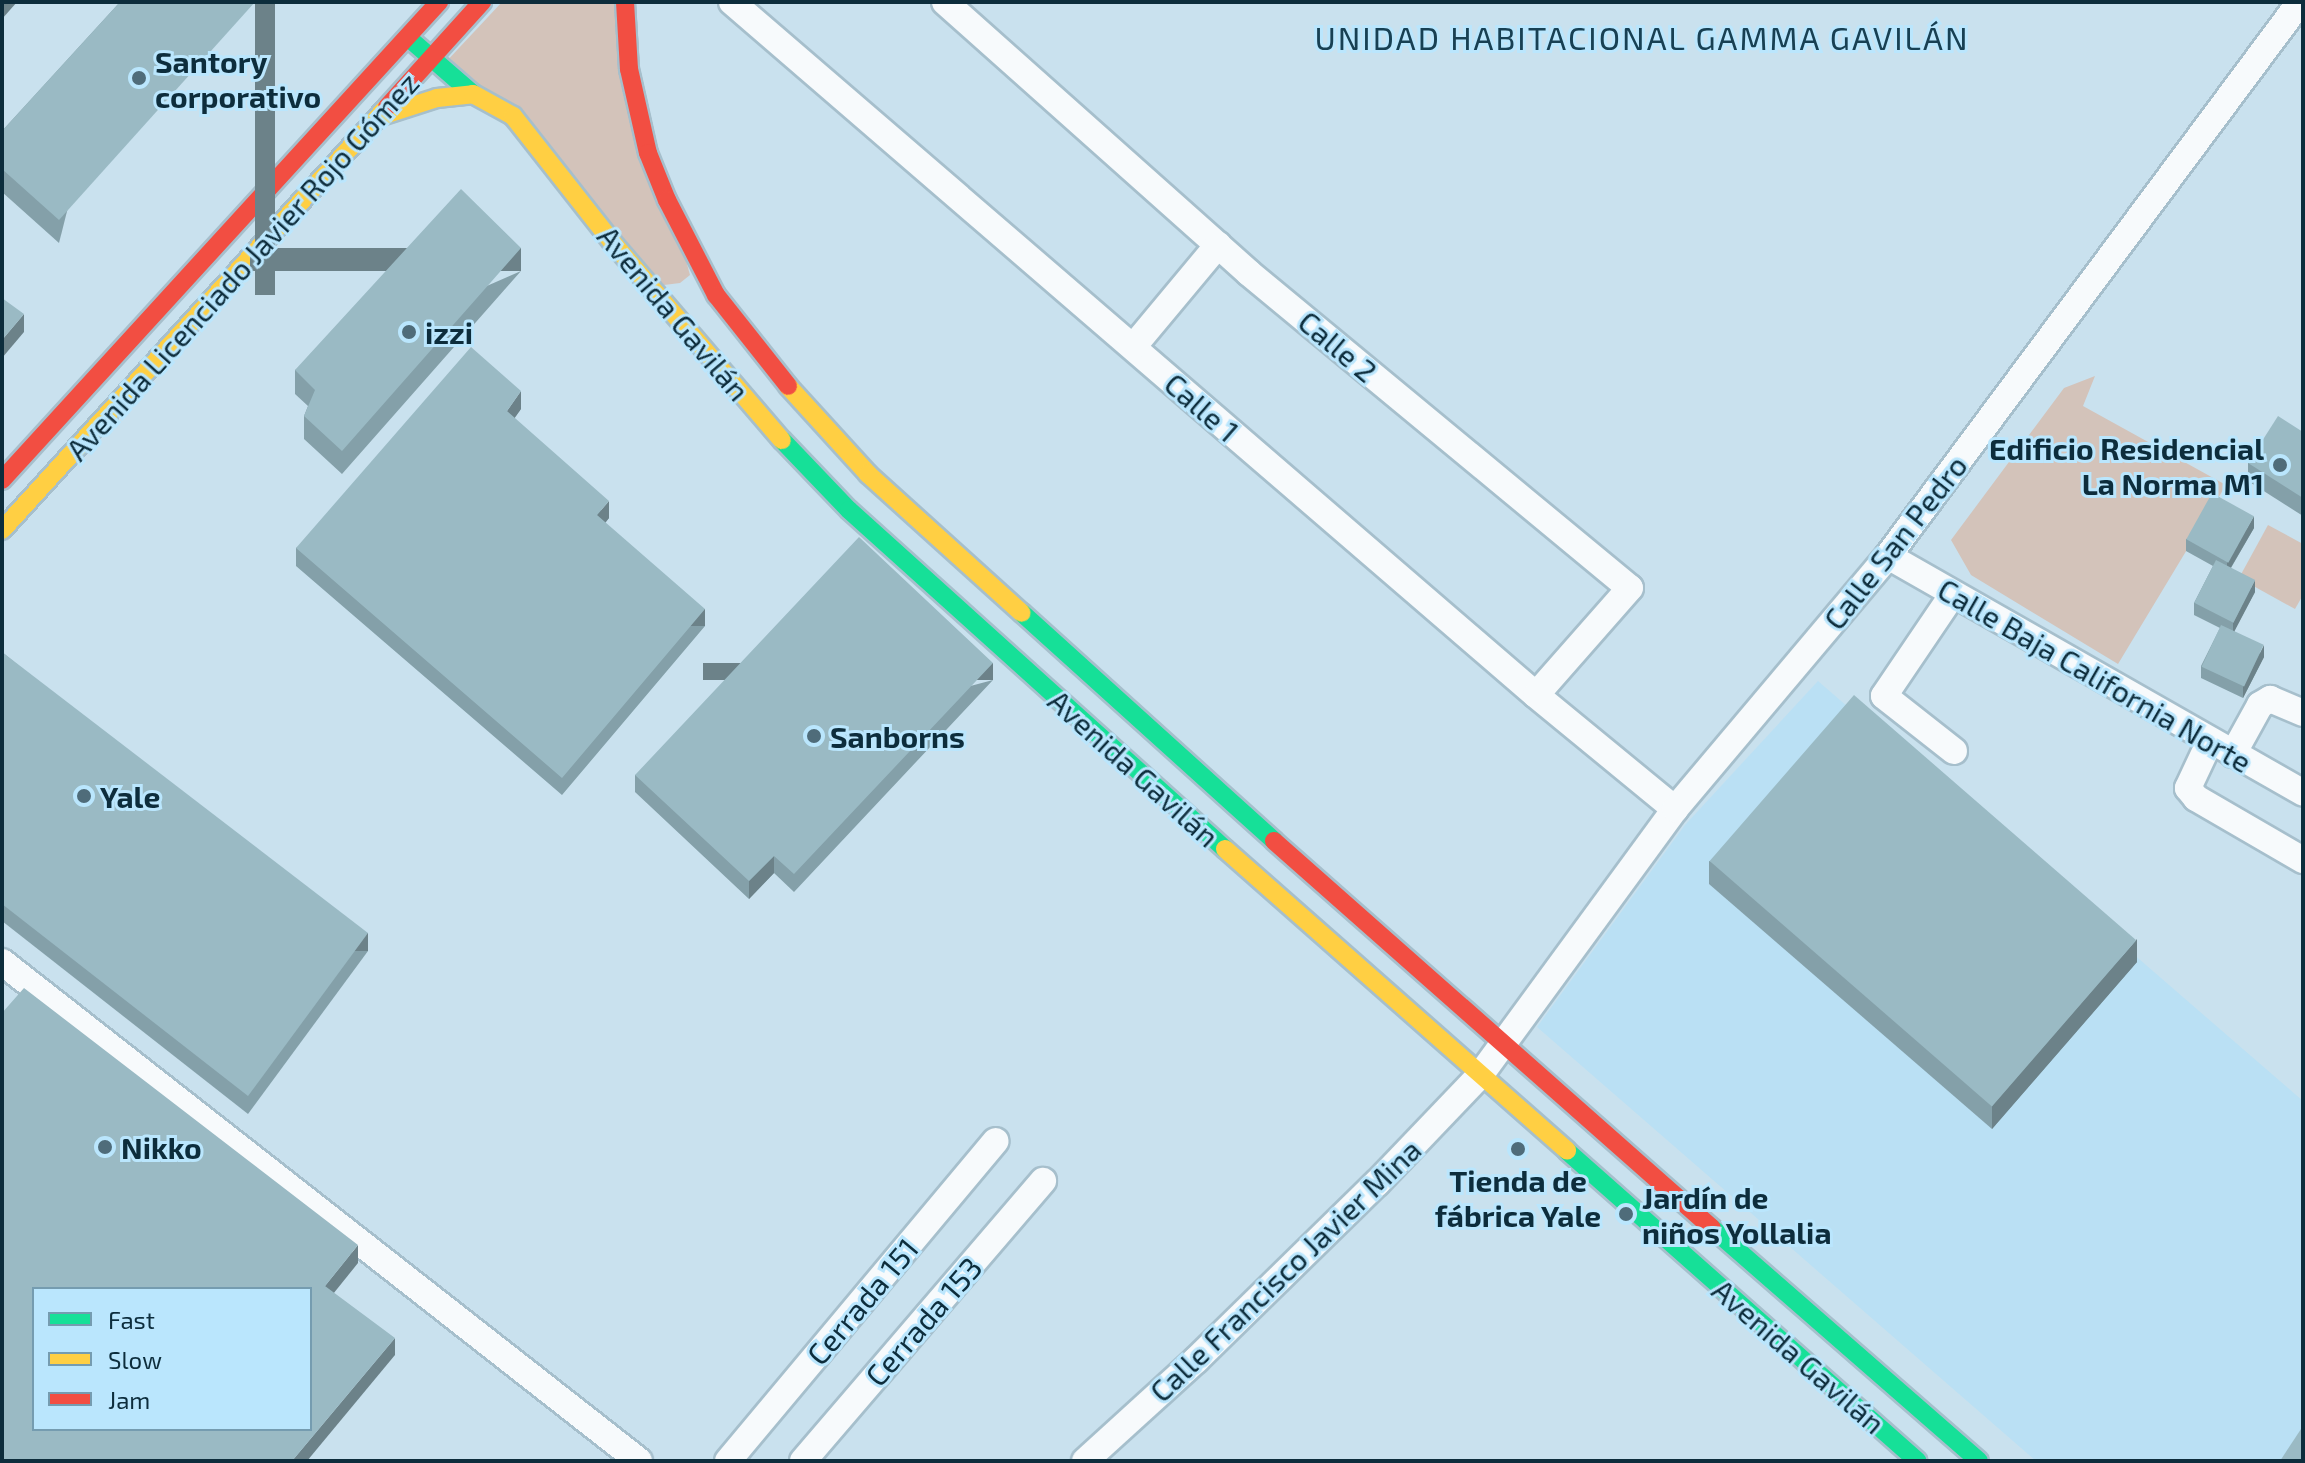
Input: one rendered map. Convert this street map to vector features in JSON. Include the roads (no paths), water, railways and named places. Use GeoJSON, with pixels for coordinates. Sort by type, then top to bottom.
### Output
{"type":"FeatureCollection","features":[{"type":"Feature","properties":{"kind":"main road","name":"Avenida Licenciado Javier Rojo Gómez"},"geometry":{"type":"LineString","coordinates":[[6,469],[439,2]]}},
{"type":"Feature","properties":{"kind":"main road","name":"Avenida Licenciado Javier Rojo Gómez"},"geometry":{"type":"LineString","coordinates":[[2,530],[482,2]]}},
{"type":"Feature","properties":{"kind":"main road","name":"Avenida Gavilán"},"geometry":{"type":"LineString","coordinates":[[625,2],[629,69],[648,153],[685,238],[699,309],[775,433],[849,510],[936,589],[1918,1461]]}},
{"type":"Feature","properties":{"kind":"main road","name":"Avenida Gavilán"},"geometry":{"type":"LineString","coordinates":[[408,37],[473,94],[513,116],[699,309],[805,407],[868,474],[961,560],[1503,1046],[1979,1461]]}},
{"type":"Feature","properties":{"kind":"main road"},"geometry":{"type":"LineString","coordinates":[[378,117],[437,98],[473,94]]}},
{"type":"Feature","properties":{"kind":"main road"},"geometry":{"type":"LineString","coordinates":[[775,433],[805,407]]}},
{"type":"Feature","properties":{"kind":"street","name":"Calle 1"},"geometry":{"type":"LineString","coordinates":[[732,2],[1536,695],[1675,809]]}},
{"type":"Feature","properties":{"kind":"street","name":"Calle 2"},"geometry":{"type":"LineString","coordinates":[[945,2],[1218,245],[1630,588],[1536,695]]}},
{"type":"Feature","properties":{"kind":"street","name":"Calle San Pedro"},"geometry":{"type":"LineString","coordinates":[[1481,1074],[1675,809],[1888,556],[2300,2]]}},
{"type":"Feature","properties":{"kind":"street"},"geometry":{"type":"LineString","coordinates":[[1133,347],[1218,245]]}},
{"type":"Feature","properties":{"kind":"street","name":"Calle Baja California Norte"},"geometry":{"type":"LineString","coordinates":[[1888,556],[2303,793]]}},
{"type":"Feature","properties":{"kind":"street"},"geometry":{"type":"LineString","coordinates":[[1953,594],[1884,696],[1954,751]]}},
{"type":"Feature","properties":{"kind":"street"},"geometry":{"type":"LineString","coordinates":[[2303,713],[2270,699],[2260,705],[2188,788],[2196,798],[2303,860]]}},
{"type":"Feature","properties":{"kind":"street"},"geometry":{"type":"LineString","coordinates":[[2,962],[639,1461]]}},
{"type":"Feature","properties":{"kind":"street","name":"Calle Francisco Javier Mina"},"geometry":{"type":"LineString","coordinates":[[1085,1461],[1218,1338],[1377,1183],[1481,1074]]}},
{"type":"Feature","properties":{"kind":"street","name":"Cerrada 151"},"geometry":{"type":"LineString","coordinates":[[728,1461],[996,1141]]}},
{"type":"Feature","properties":{"kind":"street","name":"Cerrada 153"},"geometry":{"type":"LineString","coordinates":[[803,1461],[1043,1181]]}},
{"type":"Feature","properties":{"kind":"place","name":"Santory corporativo"},"geometry":{"type":"Point","coordinates":[139,78]}},
{"type":"Feature","properties":{"kind":"place","name":"izzi"},"geometry":{"type":"Point","coordinates":[409,332]}},
{"type":"Feature","properties":{"kind":"place","name":"Edificio Residencial La Norma M1"},"geometry":{"type":"Point","coordinates":[2280,465]}},
{"type":"Feature","properties":{"kind":"place","name":"Sanborns"},"geometry":{"type":"Point","coordinates":[814,736]}},
{"type":"Feature","properties":{"kind":"place","name":"Yale"},"geometry":{"type":"Point","coordinates":[84,796]}},
{"type":"Feature","properties":{"kind":"place","name":"Nikko"},"geometry":{"type":"Point","coordinates":[105,1147]}},
{"type":"Feature","properties":{"kind":"place","name":"Tienda de fábrica Yale"},"geometry":{"type":"Point","coordinates":[1518,1149]}},
{"type":"Feature","properties":{"kind":"place","name":"Jardín de niños Yollalia"},"geometry":{"type":"Point","coordinates":[1626,1214]}},
{"type":"Feature","properties":{"kind":"district","name":"UNIDAD HABITACIONAL GAMMA GAVILÁN"},"geometry":{"type":"Point","coordinates":[1642,37]}}]}
